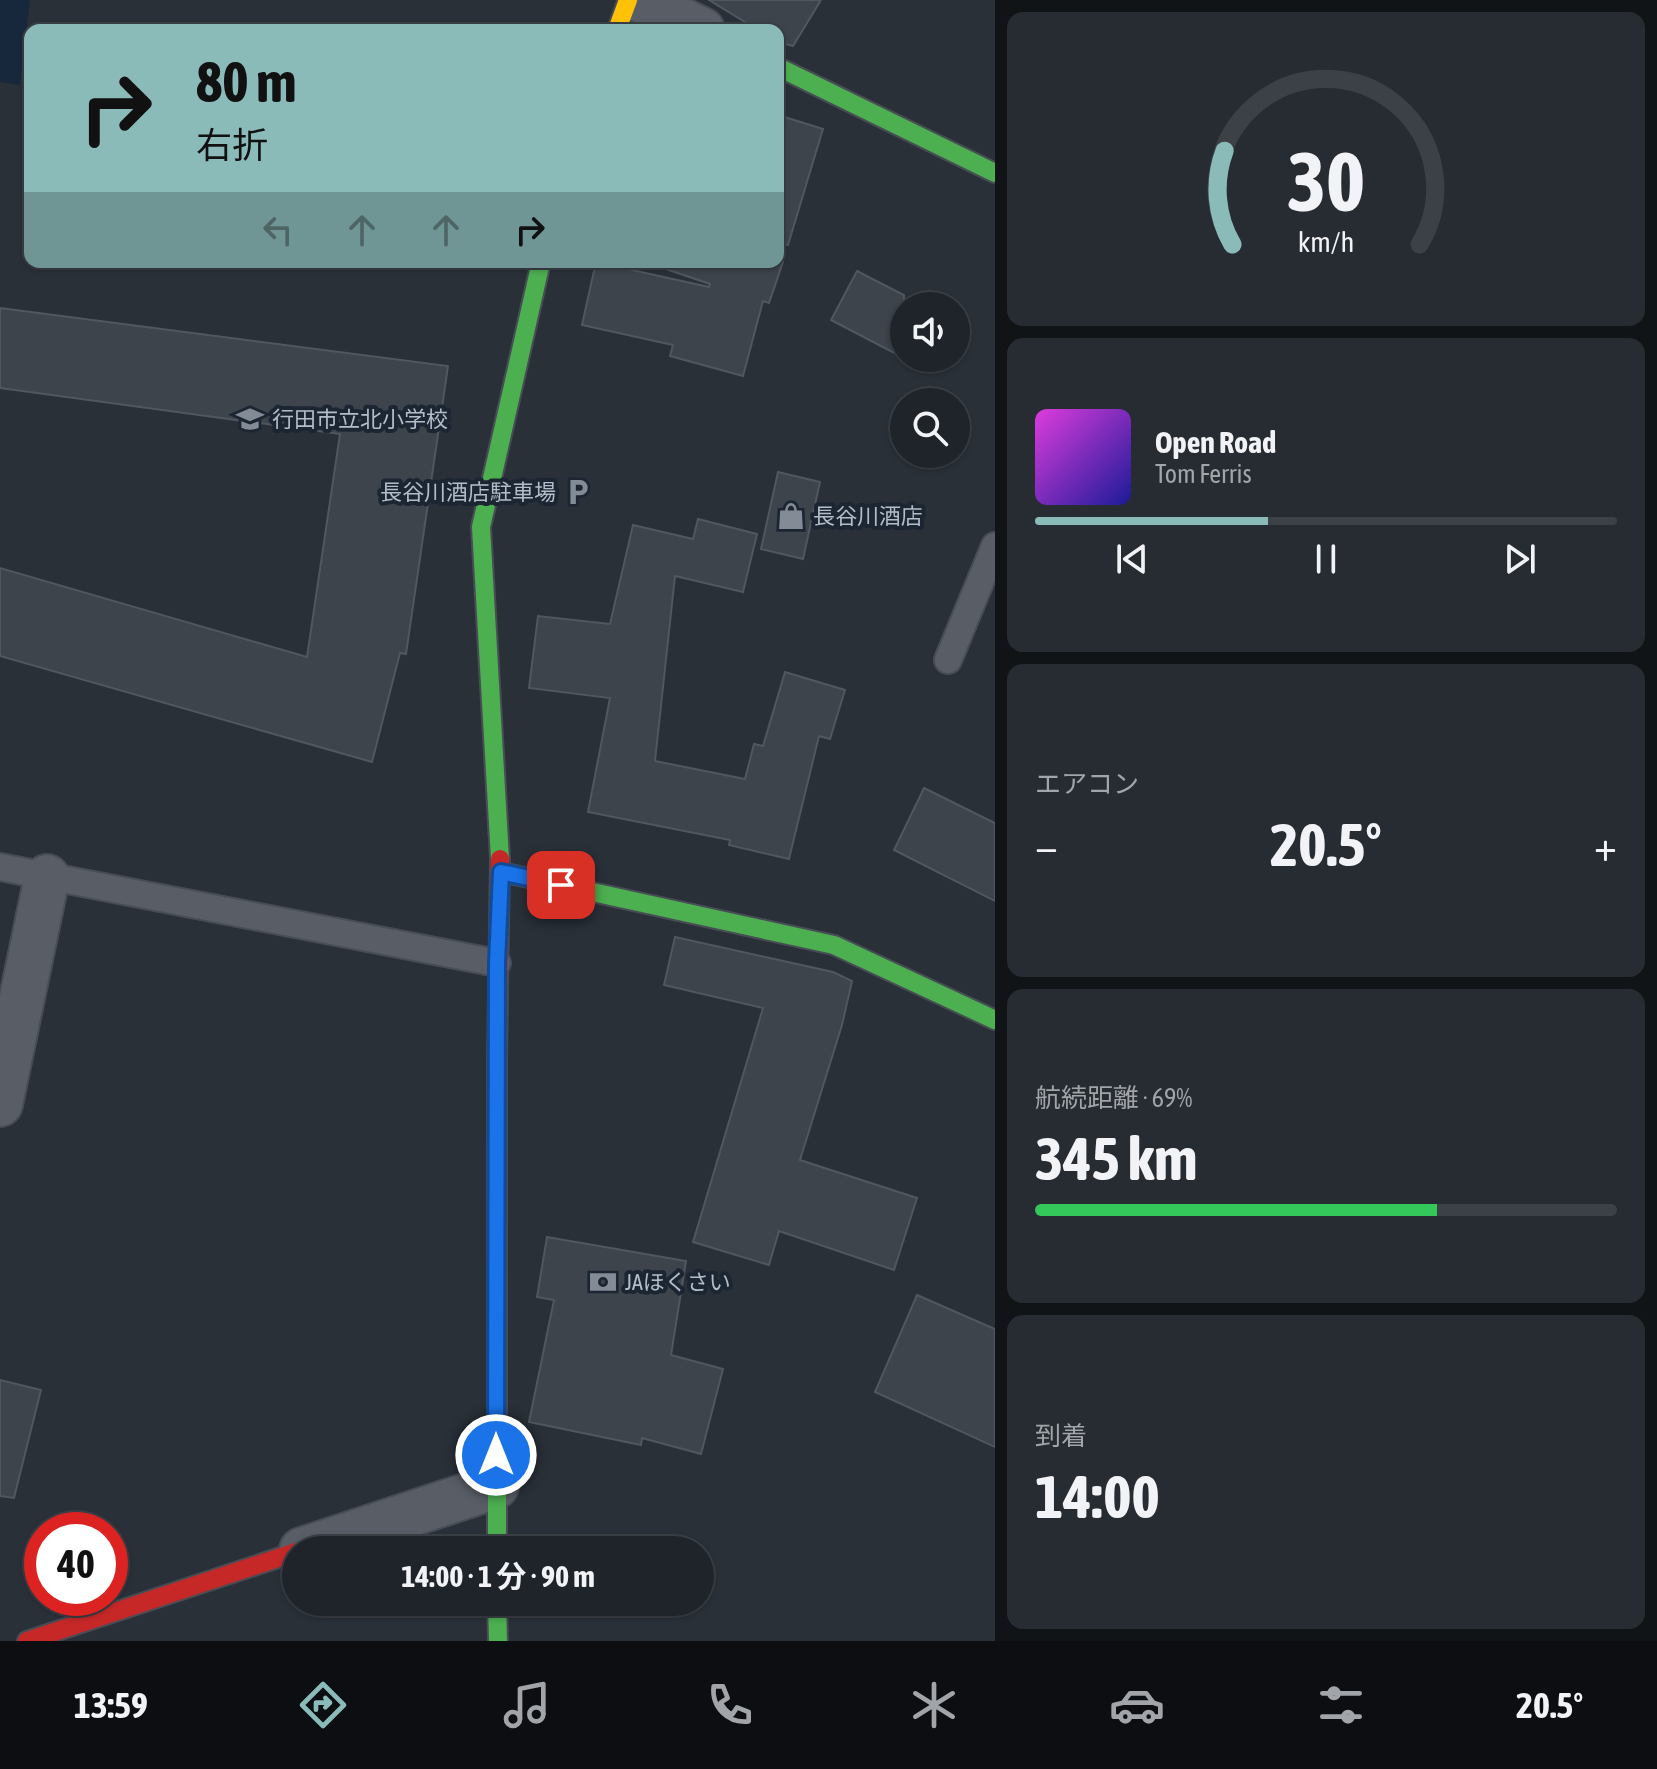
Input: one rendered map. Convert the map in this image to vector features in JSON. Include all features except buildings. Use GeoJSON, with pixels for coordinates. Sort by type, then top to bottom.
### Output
{"type":"FeatureCollection","features":[{"type":"Feature","properties":{"kind":"street"},"geometry":{"type":"LineString","coordinates":[[619,24],[628,0]]}},
{"type":"Feature","properties":{"kind":"street"},"geometry":{"type":"LineString","coordinates":[[640,0],[690,24]]}},
{"type":"Feature","properties":{"kind":"street"},"geometry":{"type":"LineString","coordinates":[[784,70],[995,173]]}},
{"type":"Feature","properties":{"kind":"street"},"geometry":{"type":"LineString","coordinates":[[497,1536],[497,963],[501,872],[481,527],[540,268]]}},
{"type":"Feature","properties":{"kind":"street"},"geometry":{"type":"LineString","coordinates":[[501,872],[834,945],[995,1020]]}},
{"type":"Feature","properties":{"kind":"street"},"geometry":{"type":"LineString","coordinates":[[0,1104],[47,877]]}},
{"type":"Feature","properties":{"kind":"street"},"geometry":{"type":"LineString","coordinates":[[344,1536],[496,1486]]}},
{"type":"Feature","properties":{"kind":"street"},"geometry":{"type":"LineString","coordinates":[[27,1641],[282,1557]]}},
{"type":"Feature","properties":{"kind":"street"},"geometry":{"type":"LineString","coordinates":[[497,1616],[498,1641]]}},
{"type":"Feature","properties":{"kind":"lane"},"geometry":{"type":"LineString","coordinates":[[948,660],[995,546]]}},
{"type":"Feature","properties":{"kind":"lane"},"geometry":{"type":"LineString","coordinates":[[0,867],[497,963]]}},
{"type":"Feature","properties":{"kind":"water"},"geometry":{"type":"Polygon","coordinates":[[[0,0],[30,0],[27,24],[24,24],[20,85],[0,82],[0,0]]]}},
{"type":"Feature","properties":{"kind":"traffic: fast"},"geometry":{"type":"LineString","coordinates":[[784,70],[995,173]]}},
{"type":"Feature","properties":{"kind":"traffic: fast"},"geometry":{"type":"LineString","coordinates":[[500,859],[481,527],[540,268]]}},
{"type":"Feature","properties":{"kind":"traffic: fast"},"geometry":{"type":"LineString","coordinates":[[501,872],[834,945],[995,1020]]}},
{"type":"Feature","properties":{"kind":"traffic: fast"},"geometry":{"type":"LineString","coordinates":[[497,1062],[497,1536]]}},
{"type":"Feature","properties":{"kind":"traffic: fast"},"geometry":{"type":"LineString","coordinates":[[497,1616],[498,1641]]}},
{"type":"Feature","properties":{"kind":"traffic: slow"},"geometry":{"type":"LineString","coordinates":[[619,24],[628,0]]}},
{"type":"Feature","properties":{"kind":"traffic: jam"},"geometry":{"type":"LineString","coordinates":[[497,1062],[500,859]]}},
{"type":"Feature","properties":{"kind":"traffic: jam"},"geometry":{"type":"LineString","coordinates":[[27,1641],[282,1557]]}},
{"type":"Feature","properties":{"kind":"place","name":"行田市立北小学校"},"geometry":{"type":"Point","coordinates":[250,419]}},
{"type":"Feature","properties":{"kind":"place","name":"長谷川酒店駐車場"},"geometry":{"type":"Point","coordinates":[578,492]}},
{"type":"Feature","properties":{"kind":"place","name":"長谷川酒店"},"geometry":{"type":"Point","coordinates":[791,516]}},
{"type":"Feature","properties":{"kind":"place","name":"JAほくさい"},"geometry":{"type":"Point","coordinates":[603,1282]}},
{"type":"Feature","properties":{"kind":"route"},"geometry":{"type":"LineString","coordinates":[[496,1455],[497,963],[501,872],[561,885]]}}]}
